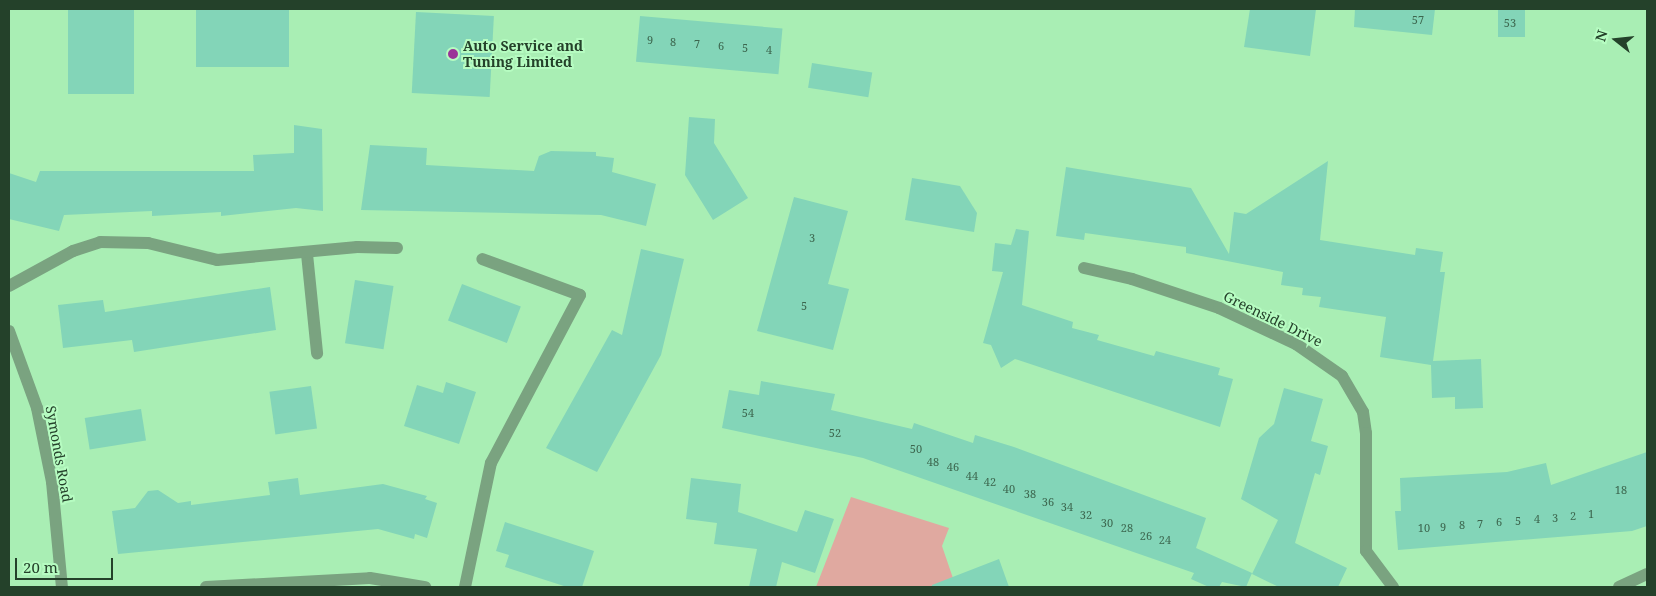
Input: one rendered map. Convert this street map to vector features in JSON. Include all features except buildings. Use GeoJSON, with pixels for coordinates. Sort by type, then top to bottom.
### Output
{"type":"FeatureCollection","features":[{"type":"Feature","properties":{"kind":"street"},"geometry":{"type":"LineString","coordinates":[[9,286],[73,251],[100,242],[148,243],[217,260],[306,254],[357,247],[397,248]]}},
{"type":"Feature","properties":{"kind":"street"},"geometry":{"type":"LineString","coordinates":[[306,254],[316,353]]}},
{"type":"Feature","properties":{"kind":"street"},"geometry":{"type":"LineString","coordinates":[[465,587],[490,462],[580,295],[482,258]]}},
{"type":"Feature","properties":{"kind":"street","name":"Greenside Drive"},"geometry":{"type":"LineString","coordinates":[[1084,268],[1132,279],[1219,308],[1296,344],[1342,376],[1363,412],[1366,432],[1366,551],[1393,587]]}},
{"type":"Feature","properties":{"kind":"street","name":"Symonds Road"},"geometry":{"type":"LineString","coordinates":[[9,331],[37,408],[52,482],[62,587]]}},
{"type":"Feature","properties":{"kind":"street"},"geometry":{"type":"LineString","coordinates":[[1619,587],[1647,574]]}},
{"type":"Feature","properties":{"kind":"street"},"geometry":{"type":"LineString","coordinates":[[206,587],[370,578],[425,587]]}},
{"type":"Feature","properties":{"kind":"shaded area"},"geometry":{"type":"Polygon","coordinates":[[[851,497],[949,528],[942,546],[956,587],[816,587],[851,497]]]}},
{"type":"Feature","properties":{"kind":"place","name":"Auto Service and Tuning Limited"},"geometry":{"type":"Point","coordinates":[453,54]}}]}
